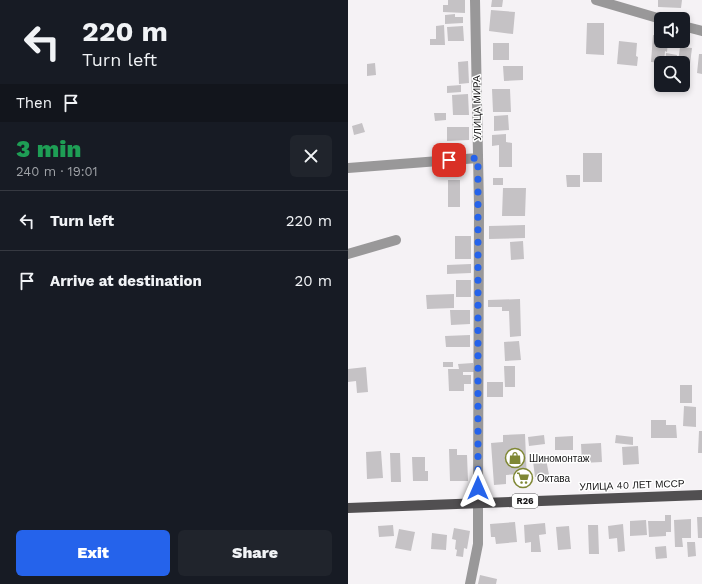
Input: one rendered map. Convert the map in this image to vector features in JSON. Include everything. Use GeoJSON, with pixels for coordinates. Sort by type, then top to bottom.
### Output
{"type":"FeatureCollection","features":[{"type":"Feature","properties":{"kind":"main road","name":"УЛИЦА 40 ЛЕТ МССР"},"geometry":{"type":"LineString","coordinates":[[348,508],[702,494]]}},
{"type":"Feature","properties":{"kind":"street","name":"УЛИЦА МИРА"},"geometry":{"type":"LineString","coordinates":[[470,584],[478,544],[478,158],[475,0]]}},
{"type":"Feature","properties":{"kind":"street"},"geometry":{"type":"LineString","coordinates":[[596,0],[654,17]]}},
{"type":"Feature","properties":{"kind":"street"},"geometry":{"type":"LineString","coordinates":[[690,28],[702,32]]}},
{"type":"Feature","properties":{"kind":"street"},"geometry":{"type":"LineString","coordinates":[[348,168],[478,158]]}},
{"type":"Feature","properties":{"kind":"street"},"geometry":{"type":"LineString","coordinates":[[348,254],[396,240]]}},
{"type":"Feature","properties":{"kind":"building"},"geometry":{"type":"Polygon","coordinates":[[[448,0],[465,0],[465,13],[443,12],[443,5],[448,5],[448,0]]]}},
{"type":"Feature","properties":{"kind":"building"},"geometry":{"type":"Polygon","coordinates":[[[492,0],[503,0],[502,7],[491,7],[492,0]]]}},
{"type":"Feature","properties":{"kind":"building"},"geometry":{"type":"Polygon","coordinates":[[[658,0],[682,0],[681,8],[658,7],[658,0]]]}},
{"type":"Feature","properties":{"kind":"building"},"geometry":{"type":"Polygon","coordinates":[[[491,10],[515,12],[513,34],[489,31],[491,10]]]}},
{"type":"Feature","properties":{"kind":"building"},"geometry":{"type":"Polygon","coordinates":[[[455,14],[455,17],[463,17],[463,23],[445,24],[445,15],[455,14]]]}},
{"type":"Feature","properties":{"kind":"building"},"geometry":{"type":"Polygon","coordinates":[[[587,23],[604,23],[604,55],[586,54],[587,23]]]}},
{"type":"Feature","properties":{"kind":"building"},"geometry":{"type":"Polygon","coordinates":[[[444,25],[445,45],[430,45],[430,39],[436,39],[436,26],[444,25]]]}},
{"type":"Feature","properties":{"kind":"building"},"geometry":{"type":"Polygon","coordinates":[[[463,26],[464,41],[448,41],[447,27],[463,26]]]}},
{"type":"Feature","properties":{"kind":"building"},"geometry":{"type":"Polygon","coordinates":[[[653,35],[654,48],[667,48],[667,52],[665,51],[665,56],[654,56],[654,62],[651,62],[653,35]]]}},
{"type":"Feature","properties":{"kind":"building"},"geometry":{"type":"Polygon","coordinates":[[[619,41],[637,43],[637,66],[617,64],[619,41]]]}},
{"type":"Feature","properties":{"kind":"building"},"geometry":{"type":"Polygon","coordinates":[[[493,43],[509,43],[509,60],[493,60],[493,43]]]}},
{"type":"Feature","properties":{"kind":"building"},"geometry":{"type":"Polygon","coordinates":[[[680,48],[692,48],[690,64],[690,56],[679,56],[680,48]]]}},
{"type":"Feature","properties":{"kind":"building"},"geometry":{"type":"Polygon","coordinates":[[[666,53],[677,55],[677,56],[666,56],[666,53]]]}},
{"type":"Feature","properties":{"kind":"building"},"geometry":{"type":"Polygon","coordinates":[[[699,54],[702,54],[702,74],[697,73],[699,54]]]}},
{"type":"Feature","properties":{"kind":"building"},"geometry":{"type":"Polygon","coordinates":[[[468,61],[469,83],[459,84],[458,62],[468,61]]]}},
{"type":"Feature","properties":{"kind":"building"},"geometry":{"type":"Polygon","coordinates":[[[375,63],[376,75],[367,76],[367,64],[375,63]]]}},
{"type":"Feature","properties":{"kind":"building"},"geometry":{"type":"Polygon","coordinates":[[[503,66],[523,66],[523,80],[504,81],[503,66]]]}},
{"type":"Feature","properties":{"kind":"building"},"geometry":{"type":"Polygon","coordinates":[[[461,85],[461,92],[447,93],[447,86],[461,85]]]}},
{"type":"Feature","properties":{"kind":"building"},"geometry":{"type":"Polygon","coordinates":[[[492,89],[510,89],[511,112],[493,112],[492,89]]]}},
{"type":"Feature","properties":{"kind":"building"},"geometry":{"type":"Polygon","coordinates":[[[468,94],[469,115],[453,115],[452,95],[468,94]]]}},
{"type":"Feature","properties":{"kind":"building"},"geometry":{"type":"Polygon","coordinates":[[[434,113],[446,113],[446,120],[435,121],[434,113]]]}},
{"type":"Feature","properties":{"kind":"building"},"geometry":{"type":"Polygon","coordinates":[[[508,115],[509,130],[494,131],[494,116],[508,115]]]}},
{"type":"Feature","properties":{"kind":"building"},"geometry":{"type":"Polygon","coordinates":[[[362,123],[365,132],[354,135],[352,126],[362,123]]]}},
{"type":"Feature","properties":{"kind":"building"},"geometry":{"type":"Polygon","coordinates":[[[447,127],[469,127],[469,140],[447,141],[447,127]]]}},
{"type":"Feature","properties":{"kind":"building"},"geometry":{"type":"Polygon","coordinates":[[[506,134],[506,142],[512,143],[512,167],[499,167],[499,145],[492,146],[492,135],[506,134]]]}},
{"type":"Feature","properties":{"kind":"building"},"geometry":{"type":"Polygon","coordinates":[[[583,153],[602,153],[602,182],[583,182],[583,153]]]}},
{"type":"Feature","properties":{"kind":"building"},"geometry":{"type":"Polygon","coordinates":[[[566,175],[580,175],[580,187],[567,187],[566,175]]]}},
{"type":"Feature","properties":{"kind":"building"},"geometry":{"type":"Polygon","coordinates":[[[493,178],[503,178],[503,185],[493,185],[493,178]]]}},
{"type":"Feature","properties":{"kind":"building"},"geometry":{"type":"Polygon","coordinates":[[[448,180],[460,180],[460,207],[448,207],[448,180]]]}},
{"type":"Feature","properties":{"kind":"building"},"geometry":{"type":"Polygon","coordinates":[[[503,188],[526,188],[525,216],[502,216],[503,188]]]}},
{"type":"Feature","properties":{"kind":"building"},"geometry":{"type":"Polygon","coordinates":[[[525,225],[525,238],[489,239],[489,226],[525,225]]]}},
{"type":"Feature","properties":{"kind":"building"},"geometry":{"type":"Polygon","coordinates":[[[455,236],[471,236],[471,259],[455,259],[455,236]]]}},
{"type":"Feature","properties":{"kind":"building"},"geometry":{"type":"Polygon","coordinates":[[[523,241],[524,259],[511,260],[510,242],[523,241]]]}},
{"type":"Feature","properties":{"kind":"building"},"geometry":{"type":"Polygon","coordinates":[[[471,264],[471,273],[447,274],[447,265],[471,264]]]}},
{"type":"Feature","properties":{"kind":"building"},"geometry":{"type":"Polygon","coordinates":[[[456,280],[471,280],[471,297],[456,297],[456,280]]]}},
{"type":"Feature","properties":{"kind":"building"},"geometry":{"type":"Polygon","coordinates":[[[454,294],[454,308],[427,309],[426,295],[454,294]]]}},
{"type":"Feature","properties":{"kind":"building"},"geometry":{"type":"Polygon","coordinates":[[[520,299],[521,336],[510,337],[509,311],[502,311],[502,307],[488,307],[488,300],[520,299]]]}},
{"type":"Feature","properties":{"kind":"building"},"geometry":{"type":"Polygon","coordinates":[[[450,310],[470,310],[470,324],[451,325],[450,310]]]}},
{"type":"Feature","properties":{"kind":"building"},"geometry":{"type":"Polygon","coordinates":[[[470,335],[470,347],[446,347],[445,336],[470,335]]]}},
{"type":"Feature","properties":{"kind":"building"},"geometry":{"type":"Polygon","coordinates":[[[519,341],[521,360],[505,361],[504,342],[519,341]]]}},
{"type":"Feature","properties":{"kind":"building"},"geometry":{"type":"Polygon","coordinates":[[[443,362],[453,362],[453,367],[443,367],[443,362]]]}},
{"type":"Feature","properties":{"kind":"building"},"geometry":{"type":"Polygon","coordinates":[[[473,363],[474,372],[463,372],[463,375],[471,375],[471,384],[464,384],[464,391],[449,391],[448,369],[459,369],[458,364],[473,363]]]}},
{"type":"Feature","properties":{"kind":"building"},"geometry":{"type":"Polygon","coordinates":[[[504,366],[515,366],[515,387],[505,387],[504,366]]]}},
{"type":"Feature","properties":{"kind":"building"},"geometry":{"type":"Polygon","coordinates":[[[366,367],[368,392],[357,393],[356,381],[348,382],[348,369],[366,367]]]}},
{"type":"Feature","properties":{"kind":"building"},"geometry":{"type":"Polygon","coordinates":[[[487,382],[503,382],[503,397],[487,397],[487,382]]]}},
{"type":"Feature","properties":{"kind":"building"},"geometry":{"type":"Polygon","coordinates":[[[680,385],[692,385],[692,403],[680,403],[680,385]]]}},
{"type":"Feature","properties":{"kind":"building"},"geometry":{"type":"Polygon","coordinates":[[[684,406],[696,407],[696,427],[683,426],[684,406]]]}},
{"type":"Feature","properties":{"kind":"building"},"geometry":{"type":"Polygon","coordinates":[[[651,420],[666,420],[666,425],[676,425],[677,438],[651,438],[651,420]]]}},
{"type":"Feature","properties":{"kind":"building"},"geometry":{"type":"Polygon","coordinates":[[[699,431],[702,431],[702,453],[698,453],[699,431]]]}},
{"type":"Feature","properties":{"kind":"building"},"geometry":{"type":"Polygon","coordinates":[[[525,434],[527,482],[518,482],[518,474],[506,475],[506,484],[494,485],[491,443],[503,442],[503,435],[525,434]]]}},
{"type":"Feature","properties":{"kind":"building"},"geometry":{"type":"Polygon","coordinates":[[[544,435],[545,444],[529,446],[528,437],[544,435]]]}},
{"type":"Feature","properties":{"kind":"building"},"geometry":{"type":"Polygon","coordinates":[[[616,435],[633,437],[633,445],[615,443],[616,435]]]}},
{"type":"Feature","properties":{"kind":"building"},"geometry":{"type":"Polygon","coordinates":[[[573,436],[573,450],[555,450],[555,437],[573,436]]]}},
{"type":"Feature","properties":{"kind":"building"},"geometry":{"type":"Polygon","coordinates":[[[601,443],[602,462],[582,463],[581,444],[601,443]]]}},
{"type":"Feature","properties":{"kind":"building"},"geometry":{"type":"Polygon","coordinates":[[[638,446],[639,464],[623,465],[622,447],[638,446]]]}},
{"type":"Feature","properties":{"kind":"building"},"geometry":{"type":"Polygon","coordinates":[[[449,449],[457,449],[457,455],[467,455],[468,481],[450,481],[449,449]]]}},
{"type":"Feature","properties":{"kind":"building"},"geometry":{"type":"Polygon","coordinates":[[[381,451],[383,478],[367,479],[366,452],[381,451]]]}},
{"type":"Feature","properties":{"kind":"building"},"geometry":{"type":"Polygon","coordinates":[[[390,453],[400,453],[401,482],[391,482],[390,453]]]}},
{"type":"Feature","properties":{"kind":"building"},"geometry":{"type":"Polygon","coordinates":[[[412,457],[425,457],[425,471],[428,471],[428,481],[413,481],[412,457]]]}},
{"type":"Feature","properties":{"kind":"building"},"geometry":{"type":"Polygon","coordinates":[[[546,459],[549,475],[535,477],[533,461],[546,459]]]}},
{"type":"Feature","properties":{"kind":"building"},"geometry":{"type":"Polygon","coordinates":[[[665,515],[671,515],[671,532],[666,532],[666,536],[649,537],[648,521],[665,521],[665,515]]]}},
{"type":"Feature","properties":{"kind":"building"},"geometry":{"type":"Polygon","coordinates":[[[697,517],[702,517],[702,538],[698,538],[697,517]]]}},
{"type":"Feature","properties":{"kind":"building"},"geometry":{"type":"Polygon","coordinates":[[[691,519],[691,538],[682,538],[683,547],[675,547],[674,520],[691,519]]]}},
{"type":"Feature","properties":{"kind":"building"},"geometry":{"type":"Polygon","coordinates":[[[646,520],[647,535],[630,536],[630,521],[646,520]]]}},
{"type":"Feature","properties":{"kind":"building"},"geometry":{"type":"Polygon","coordinates":[[[515,522],[517,542],[496,544],[495,537],[491,537],[490,524],[515,522]]]}},
{"type":"Feature","properties":{"kind":"building"},"geometry":{"type":"Polygon","coordinates":[[[545,523],[546,534],[539,535],[541,552],[531,552],[531,542],[525,543],[524,525],[545,523]]]}},
{"type":"Feature","properties":{"kind":"building"},"geometry":{"type":"Polygon","coordinates":[[[623,524],[625,551],[618,552],[617,538],[609,539],[608,526],[623,524]]]}},
{"type":"Feature","properties":{"kind":"building"},"geometry":{"type":"Polygon","coordinates":[[[393,525],[394,536],[379,537],[378,526],[393,525]]]}},
{"type":"Feature","properties":{"kind":"building"},"geometry":{"type":"Polygon","coordinates":[[[588,525],[598,525],[599,554],[589,554],[588,525]]]}},
{"type":"Feature","properties":{"kind":"building"},"geometry":{"type":"Polygon","coordinates":[[[569,526],[571,549],[558,550],[556,527],[569,526]]]}},
{"type":"Feature","properties":{"kind":"building"},"geometry":{"type":"Polygon","coordinates":[[[454,528],[470,531],[467,549],[464,548],[463,557],[456,556],[456,540],[452,539],[454,528]]]}},
{"type":"Feature","properties":{"kind":"building"},"geometry":{"type":"Polygon","coordinates":[[[399,529],[415,532],[411,551],[395,548],[399,529]]]}},
{"type":"Feature","properties":{"kind":"building"},"geometry":{"type":"Polygon","coordinates":[[[432,533],[447,535],[446,550],[431,549],[432,533]]]}},
{"type":"Feature","properties":{"kind":"building"},"geometry":{"type":"Polygon","coordinates":[[[687,542],[695,542],[696,556],[688,557],[687,542]]]}},
{"type":"Feature","properties":{"kind":"building"},"geometry":{"type":"Polygon","coordinates":[[[666,546],[667,558],[656,559],[655,547],[666,546]]]}},
{"type":"Feature","properties":{"kind":"building"},"geometry":{"type":"Polygon","coordinates":[[[480,575],[497,579],[496,584],[478,584],[480,575]]]}},
{"type":"Feature","properties":{"kind":"place","name":"Шиномонтаж"},"geometry":{"type":"Point","coordinates":[515,458]}},
{"type":"Feature","properties":{"kind":"place","name":"Октава"},"geometry":{"type":"Point","coordinates":[523,478]}},
{"type":"Feature","properties":{"kind":"route"},"geometry":{"type":"LineString","coordinates":[[449,160],[478,158],[478,488]]}}]}
